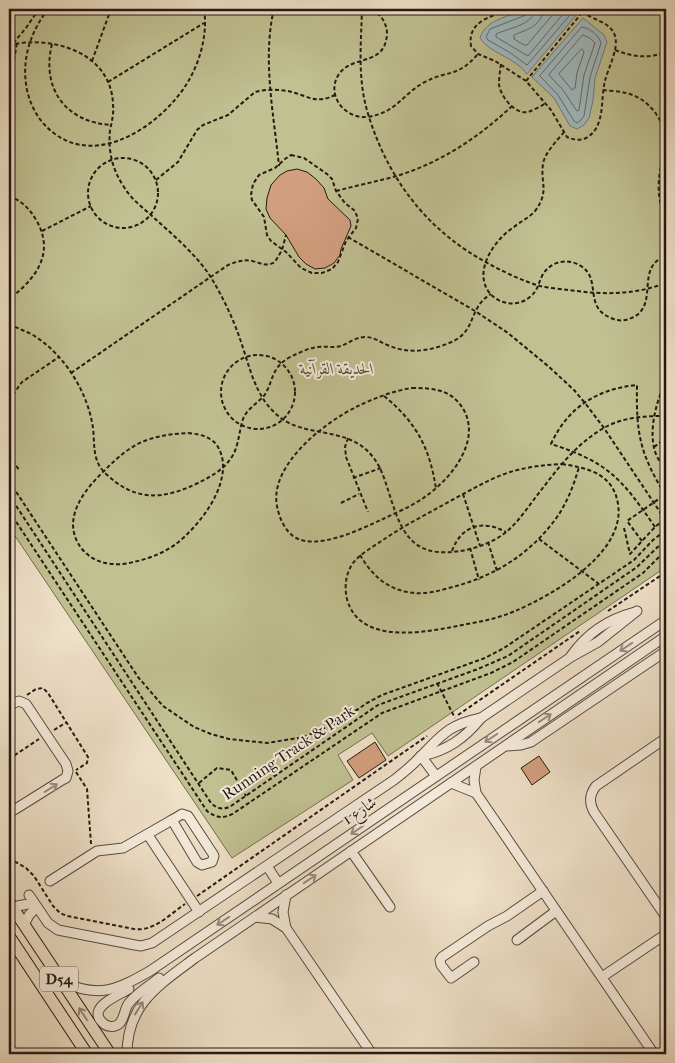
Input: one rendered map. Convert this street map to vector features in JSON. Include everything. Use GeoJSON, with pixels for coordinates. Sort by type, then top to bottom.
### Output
{"type":"FeatureCollection","features":[{"type":"Feature","properties":{"kind":"main road","name":"D54"},"geometry":{"type":"LineString","coordinates":[[10,904],[110,1054]]}},
{"type":"Feature","properties":{"kind":"main road","name":"D54"},"geometry":{"type":"LineString","coordinates":[[9,936],[87,1054]]}},
{"type":"Feature","properties":{"kind":"street"},"geometry":{"type":"LineString","coordinates":[[421,756],[444,749],[458,741],[481,718],[571,657],[598,642],[637,611],[612,620],[596,630],[584,640],[571,657]]}},
{"type":"Feature","properties":{"kind":"street","name":"شارع 1"},"geometry":{"type":"LineString","coordinates":[[60,980],[82,989],[106,991],[117,989],[150,972],[666,620]]}},
{"type":"Feature","properties":{"kind":"street","name":"شارع 1"},"geometry":{"type":"LineString","coordinates":[[127,1054],[130,1028],[133,1018],[142,1003],[157,988],[195,958],[666,636]]}},
{"type":"Feature","properties":{"kind":"street"},"geometry":{"type":"LineString","coordinates":[[656,643],[666,643]]}},
{"type":"Feature","properties":{"kind":"street"},"geometry":{"type":"LineString","coordinates":[[506,746],[531,742],[666,651]]}},
{"type":"Feature","properties":{"kind":"street"},"geometry":{"type":"LineString","coordinates":[[9,705],[18,701],[26,704],[68,767],[68,775],[62,780],[9,812]]}},
{"type":"Feature","properties":{"kind":"street"},"geometry":{"type":"LineString","coordinates":[[29,894],[48,924],[58,930],[141,946],[152,943],[394,780],[457,721],[481,718]]}},
{"type":"Feature","properties":{"kind":"street"},"geometry":{"type":"LineString","coordinates":[[666,738],[596,786],[590,796],[590,802],[594,812],[666,917]]}},
{"type":"Feature","properties":{"kind":"street"},"geometry":{"type":"LineString","coordinates":[[421,756],[436,776]]}},
{"type":"Feature","properties":{"kind":"street"},"geometry":{"type":"LineString","coordinates":[[476,767],[474,780],[476,793],[654,1054]]}},
{"type":"Feature","properties":{"kind":"street"},"geometry":{"type":"LineString","coordinates":[[451,783],[476,793]]}},
{"type":"Feature","properties":{"kind":"street"},"geometry":{"type":"LineString","coordinates":[[50,881],[92,854],[102,850],[119,850],[182,814],[188,816],[214,856],[212,862],[204,865],[199,864],[172,820]]}},
{"type":"Feature","properties":{"kind":"street"},"geometry":{"type":"LineString","coordinates":[[148,835],[199,912]]}},
{"type":"Feature","properties":{"kind":"street"},"geometry":{"type":"LineString","coordinates":[[351,851],[390,907]]}},
{"type":"Feature","properties":{"kind":"street"},"geometry":{"type":"LineString","coordinates":[[267,866],[278,883]]}},
{"type":"Feature","properties":{"kind":"street"},"geometry":{"type":"LineString","coordinates":[[474,962],[451,978],[440,960],[442,956],[483,929],[507,916],[543,891]]}},
{"type":"Feature","properties":{"kind":"street"},"geometry":{"type":"LineString","coordinates":[[286,895],[283,912],[286,928]]}},
{"type":"Feature","properties":{"kind":"street"},"geometry":{"type":"LineString","coordinates":[[10,904],[36,905]]}},
{"type":"Feature","properties":{"kind":"street"},"geometry":{"type":"LineString","coordinates":[[24,925],[36,905]]}},
{"type":"Feature","properties":{"kind":"street"},"geometry":{"type":"LineString","coordinates":[[517,940],[556,911]]}},
{"type":"Feature","properties":{"kind":"street"},"geometry":{"type":"LineString","coordinates":[[254,917],[272,919],[286,928],[372,1054]]}},
{"type":"Feature","properties":{"kind":"street"},"geometry":{"type":"LineString","coordinates":[[602,977],[666,934]]}},
{"type":"Feature","properties":{"kind":"street"},"geometry":{"type":"LineString","coordinates":[[150,972],[139,982],[100,1007],[99,1019],[103,1024],[114,1026],[120,1023],[128,1004],[136,996],[162,976],[195,958]]}},
{"type":"Feature","properties":{"kind":"path"},"geometry":{"type":"LineString","coordinates":[[13,44],[39,9]]}},
{"type":"Feature","properties":{"kind":"path"},"geometry":{"type":"LineString","coordinates":[[48,9],[29,42],[25,62],[26,82],[33,108],[48,129],[71,142],[96,145],[109,143],[125,137],[154,120],[178,96],[187,83],[197,62],[204,38],[204,9]]}},
{"type":"Feature","properties":{"kind":"path"},"geometry":{"type":"LineString","coordinates":[[92,61],[111,9]]}},
{"type":"Feature","properties":{"kind":"path"},"geometry":{"type":"LineString","coordinates":[[274,9],[269,45],[271,90],[279,166]]}},
{"type":"Feature","properties":{"kind":"path"},"geometry":{"type":"LineString","coordinates":[[362,9],[359,62],[369,116],[380,147],[394,177],[409,198],[438,228],[465,250],[486,263],[539,286],[593,294],[621,294],[648,290],[666,283]]}},
{"type":"Feature","properties":{"kind":"path"},"geometry":{"type":"LineString","coordinates":[[372,9],[384,21],[387,30],[386,40],[383,48],[377,55],[368,60],[352,64],[338,76],[335,95],[340,106],[348,114],[359,117],[369,116],[391,109],[423,83],[461,70],[478,54]]}},
{"type":"Feature","properties":{"kind":"path"},"geometry":{"type":"LineString","coordinates":[[512,9],[482,20],[476,25],[470,41],[473,51],[501,64],[526,82],[546,104],[564,132],[573,140],[584,139],[594,132],[599,122],[603,90],[616,43],[615,34],[610,27],[579,9]]}},
{"type":"Feature","properties":{"kind":"path"},"geometry":{"type":"LineString","coordinates":[[526,82],[585,9]]}},
{"type":"Feature","properties":{"kind":"path"},"geometry":{"type":"LineString","coordinates":[[108,82],[205,23]]}},
{"type":"Feature","properties":{"kind":"path"},"geometry":{"type":"LineString","coordinates":[[9,46],[29,42],[67,46],[80,52],[98,67],[108,82],[113,103],[109,143],[111,161],[117,176],[137,204],[173,235],[210,277],[229,312],[262,398],[282,420],[290,425],[318,432],[337,434],[363,446],[381,468],[395,513],[403,527],[411,540],[423,548],[437,552],[462,551],[488,542],[506,532],[527,510],[574,451],[604,428],[636,417],[666,416]]}},
{"type":"Feature","properties":{"kind":"path"},"geometry":{"type":"LineString","coordinates":[[9,78],[17,43]]}},
{"type":"Feature","properties":{"kind":"path"},"geometry":{"type":"LineString","coordinates":[[52,44],[49,55],[50,79],[60,100],[68,109],[83,118],[99,124],[111,125]]}},
{"type":"Feature","properties":{"kind":"path"},"geometry":{"type":"LineString","coordinates":[[615,50],[629,56],[643,58],[658,56],[666,52]]}},
{"type":"Feature","properties":{"kind":"path"},"geometry":{"type":"LineString","coordinates":[[501,64],[499,86],[501,93],[512,106],[519,111],[527,112],[546,104]]}},
{"type":"Feature","properties":{"kind":"path"},"geometry":{"type":"LineString","coordinates":[[156,180],[178,162],[197,130],[203,125],[228,114],[255,92],[271,90],[292,92],[312,99],[328,98],[335,95]]}},
{"type":"Feature","properties":{"kind":"path"},"geometry":{"type":"LineString","coordinates":[[603,90],[626,93],[641,99],[653,109],[661,122],[666,137],[666,152],[659,182],[659,197],[666,219]]}},
{"type":"Feature","properties":{"kind":"path"},"geometry":{"type":"LineString","coordinates":[[336,191],[394,177],[423,167],[475,138],[512,106]]}},
{"type":"Feature","properties":{"kind":"path"},"geometry":{"type":"LineString","coordinates":[[564,132],[545,157],[543,165],[545,184],[540,205],[526,220],[505,234],[496,243],[486,263],[484,282],[491,294],[502,302],[516,304],[530,298],[539,286],[541,278],[551,266],[566,261],[581,266],[587,271],[593,286],[594,302],[599,310],[605,316],[614,320],[622,320],[631,318],[644,307],[648,298],[648,274],[651,267],[656,261],[666,256]]}},
{"type":"Feature","properties":{"kind":"path"},"geometry":{"type":"LineString","coordinates":[[300,156],[330,176],[336,191],[345,203],[355,211],[358,219],[356,228],[348,236],[338,262],[332,269],[322,273],[312,273],[304,270],[269,238],[264,217],[252,200],[251,194],[253,184],[259,175],[279,166],[287,157],[300,156]]}},
{"type":"Feature","properties":{"kind":"path"},"geometry":{"type":"LineString","coordinates":[[122,158],[133,159],[147,167],[156,180],[158,198],[150,214],[142,222],[133,226],[123,228],[103,222],[91,206],[87,188],[90,178],[102,164],[111,161],[122,158]]}},
{"type":"Feature","properties":{"kind":"path"},"geometry":{"type":"LineString","coordinates":[[9,196],[16,198],[25,205],[32,214],[42,231],[45,248],[41,260],[28,282],[9,299]]}},
{"type":"Feature","properties":{"kind":"path"},"geometry":{"type":"LineString","coordinates":[[42,231],[91,206]]}},
{"type":"Feature","properties":{"kind":"path"},"geometry":{"type":"LineString","coordinates":[[71,373],[210,277],[236,262],[252,261],[271,265],[282,250],[286,235]]}},
{"type":"Feature","properties":{"kind":"path"},"geometry":{"type":"LineString","coordinates":[[348,236],[475,311],[508,333],[548,366],[585,403],[666,519],[655,526],[630,554],[624,528]]}},
{"type":"Feature","properties":{"kind":"path"},"geometry":{"type":"LineString","coordinates":[[9,324],[33,336],[58,357],[71,373],[81,390],[88,408],[93,427],[94,456],[104,472],[116,483],[130,491],[162,496],[178,493],[211,477],[224,467],[233,454],[246,412],[262,398],[270,378],[287,359],[307,349],[341,345],[358,338],[372,338],[402,350],[436,348],[463,335],[473,320],[475,311],[481,301],[491,294]]}},
{"type":"Feature","properties":{"kind":"path"},"geometry":{"type":"LineString","coordinates":[[246,356],[268,356],[281,364],[291,376],[295,391],[292,407],[282,420],[276,424],[255,428],[242,424],[230,416],[226,410],[221,396],[222,382],[228,369],[246,356]]}},
{"type":"Feature","properties":{"kind":"path"},"geometry":{"type":"LineString","coordinates":[[9,400],[22,382],[58,357]]}},
{"type":"Feature","properties":{"kind":"path"},"geometry":{"type":"LineString","coordinates":[[666,382],[654,416],[654,447],[656,456],[666,468]]}},
{"type":"Feature","properties":{"kind":"path"},"geometry":{"type":"LineString","coordinates":[[642,541],[627,521],[643,510],[654,502],[666,495],[644,455],[636,417],[636,385],[609,390],[596,395],[564,421],[551,444],[588,457],[613,474],[624,485],[643,510],[655,526]]}},
{"type":"Feature","properties":{"kind":"path"},"geometry":{"type":"LineString","coordinates":[[412,388],[438,389],[449,394],[458,402],[468,423],[469,435],[455,470],[436,489],[417,502],[366,527],[338,537],[314,542],[303,541],[293,536],[279,515],[276,502],[278,488],[289,462],[318,432],[356,407],[384,396],[412,388]]}},
{"type":"Feature","properties":{"kind":"path"},"geometry":{"type":"LineString","coordinates":[[384,396],[407,417],[424,443],[430,457],[436,489]]}},
{"type":"Feature","properties":{"kind":"path"},"geometry":{"type":"LineString","coordinates":[[188,433],[210,438],[221,451],[224,467],[220,485],[205,514],[174,545],[150,558],[136,562],[109,564],[97,561],[86,554],[78,544],[73,520],[76,507],[87,488],[124,453],[135,446],[160,436],[174,434],[188,433]]}},
{"type":"Feature","properties":{"kind":"path"},"geometry":{"type":"LineString","coordinates":[[348,438],[345,448],[346,457],[368,512]]}},
{"type":"Feature","properties":{"kind":"path"},"geometry":{"type":"LineString","coordinates":[[654,447],[666,438]]}},
{"type":"Feature","properties":{"kind":"path"},"geometry":{"type":"LineString","coordinates":[[9,454],[19,470]]}},
{"type":"Feature","properties":{"kind":"path"},"geometry":{"type":"LineString","coordinates":[[562,464],[579,467],[592,470],[603,476],[607,481],[617,498],[619,511],[617,524],[606,545],[595,559],[582,571],[546,596],[514,612],[489,620],[422,633],[382,630],[360,620],[353,612],[345,593],[345,582],[350,568],[360,555],[403,527],[496,477],[545,465],[562,464]]}},
{"type":"Feature","properties":{"kind":"path"},"geometry":{"type":"LineString","coordinates":[[360,555],[377,578],[389,586],[416,594],[431,593],[479,580],[523,554],[539,539],[560,513],[575,483],[579,467]]}},
{"type":"Feature","properties":{"kind":"path"},"geometry":{"type":"LineString","coordinates":[[353,478],[381,468]]}},
{"type":"Feature","properties":{"kind":"path"},"geometry":{"type":"LineString","coordinates":[[9,481],[138,677],[150,692],[163,706],[186,722],[211,734],[248,742],[276,742],[304,737],[322,730],[382,695],[485,658],[504,648],[638,557],[653,540],[666,530]]}},
{"type":"Feature","properties":{"kind":"path"},"geometry":{"type":"LineString","coordinates":[[341,503],[360,493]]}},
{"type":"Feature","properties":{"kind":"path"},"geometry":{"type":"LineString","coordinates":[[463,494],[480,546]]}},
{"type":"Feature","properties":{"kind":"path","name":"Running Track & Park"},"geometry":{"type":"LineString","coordinates":[[9,495],[211,803],[218,808],[227,808],[246,796],[378,705],[493,663],[515,651],[637,567],[666,539]]}},
{"type":"Feature","properties":{"kind":"path"},"geometry":{"type":"LineString","coordinates":[[9,511],[207,812],[218,817],[229,816],[375,716],[491,673],[513,662],[643,574],[666,550]]}},
{"type":"Feature","properties":{"kind":"path"},"geometry":{"type":"LineString","coordinates":[[452,551],[460,536],[474,527],[491,526],[506,532]]}},
{"type":"Feature","properties":{"kind":"path"},"geometry":{"type":"LineString","coordinates":[[539,539],[599,584]]}},
{"type":"Feature","properties":{"kind":"path"},"geometry":{"type":"LineString","coordinates":[[488,542],[497,571]]}},
{"type":"Feature","properties":{"kind":"path"},"geometry":{"type":"LineString","coordinates":[[470,548],[479,580]]}},
{"type":"Feature","properties":{"kind":"path"},"geometry":{"type":"LineString","coordinates":[[601,616],[666,572]]}},
{"type":"Feature","properties":{"kind":"path"},"geometry":{"type":"LineString","coordinates":[[437,683],[457,721],[585,628]]}},
{"type":"Feature","properties":{"kind":"path"},"geometry":{"type":"LineString","coordinates":[[18,701],[36,689],[43,688],[48,692],[88,757],[87,762],[75,770],[85,785],[88,794],[92,854]]}},
{"type":"Feature","properties":{"kind":"path"},"geometry":{"type":"LineString","coordinates":[[9,759],[67,722]]}},
{"type":"Feature","properties":{"kind":"path"},"geometry":{"type":"LineString","coordinates":[[9,858],[30,872],[57,910],[67,916],[134,929],[145,929],[155,925],[430,734]]}},
{"type":"Feature","properties":{"kind":"path"},"geometry":{"type":"LineString","coordinates":[[199,783],[217,768],[231,770],[246,796]]}},
{"type":"Feature","properties":{"kind":"green space","name":"الحديقة القرآنية"},"geometry":{"type":"Polygon","coordinates":[[[9,9],[666,9],[666,567],[388,756],[372,733],[338,755],[353,780],[232,858],[9,527],[9,9]]]}},
{"type":"Feature","properties":{"kind":"water"},"geometry":{"type":"Polygon","coordinates":[[[529,9],[572,9],[577,14],[527,74],[516,63],[490,48],[480,38],[493,22],[529,9]]]}},
{"type":"Feature","properties":{"kind":"water"},"geometry":{"type":"Polygon","coordinates":[[[583,18],[604,35],[607,42],[595,78],[589,118],[584,125],[577,129],[570,126],[554,98],[532,77],[583,18]]]}},
{"type":"Feature","properties":{"kind":"building"},"geometry":{"type":"Polygon","coordinates":[[[297,169],[307,172],[316,179],[324,188],[328,199],[350,220],[351,226],[340,255],[334,263],[325,268],[315,269],[299,257],[286,235],[270,218],[266,209],[271,185],[280,175],[297,169]]]}},
{"type":"Feature","properties":{"kind":"building"},"geometry":{"type":"Polygon","coordinates":[[[375,742],[386,760],[359,778],[347,761],[375,742]]]}},
{"type":"Feature","properties":{"kind":"building"},"geometry":{"type":"Polygon","coordinates":[[[539,756],[550,772],[532,785],[521,768],[539,756]]]}}]}
